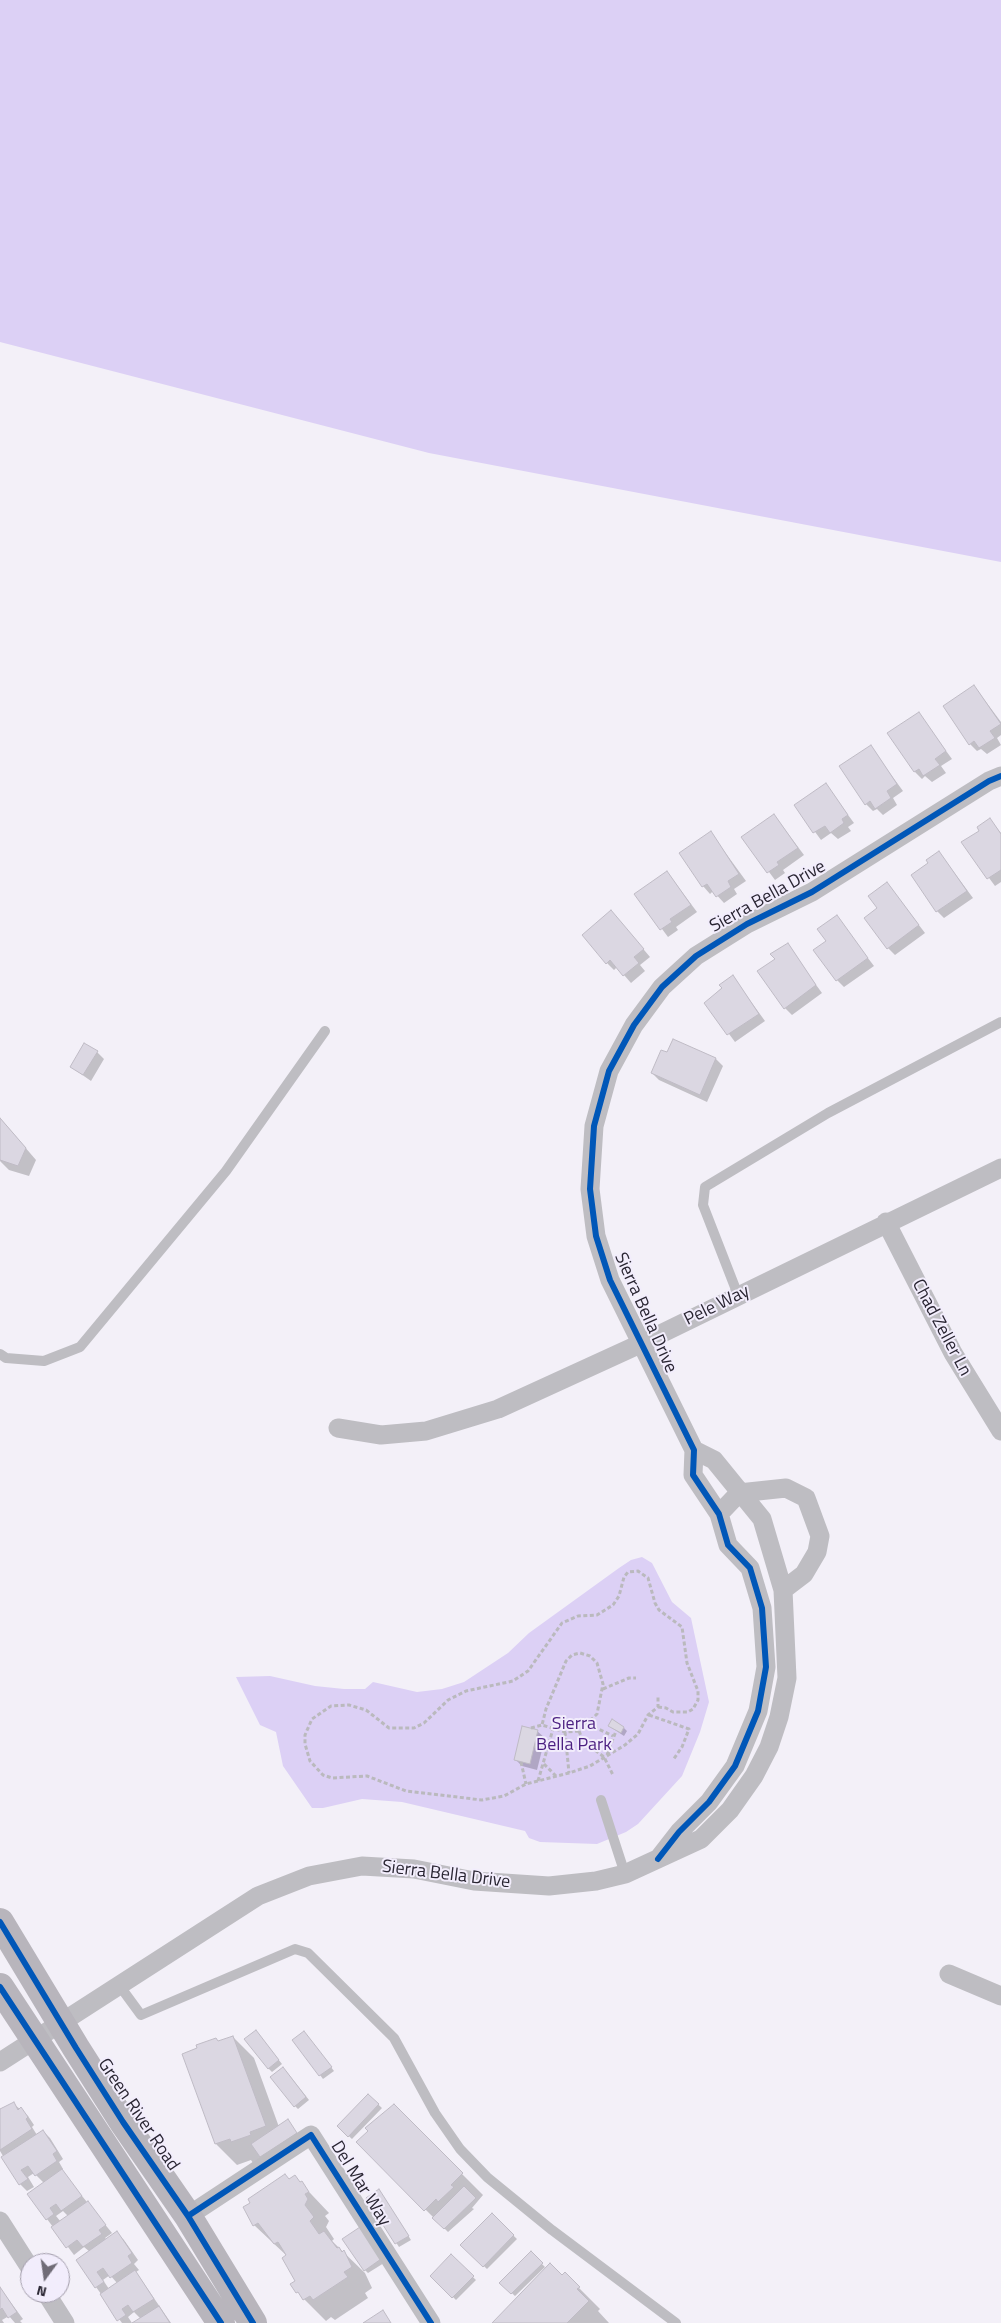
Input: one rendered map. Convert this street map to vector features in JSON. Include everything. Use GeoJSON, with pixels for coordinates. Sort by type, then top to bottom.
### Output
{"type":"FeatureCollection","features":[{"type":"Feature","properties":{"kind":"main road","name":"Green River Road"},"geometry":{"type":"LineString","coordinates":[[0,1922],[123,2122],[176,2223],[220,2323]]}},
{"type":"Feature","properties":{"kind":"main road","name":"Green River Road"},"geometry":{"type":"LineString","coordinates":[[0,1987],[34,2042],[253,2323]]}},
{"type":"Feature","properties":{"kind":"street","name":"Sierra Bella Drive"},"geometry":{"type":"LineString","coordinates":[[658,1859],[679,1832],[710,1802],[735,1766],[758,1711],[766,1667],[762,1608],[750,1568],[728,1546],[719,1514],[693,1476],[694,1450],[610,1280],[596,1236],[590,1190],[594,1126],[610,1071],[634,1025],[662,987],[696,956],[747,924],[812,892],[989,781],[1001,776]]}},
{"type":"Feature","properties":{"kind":"street","name":"Pele Way"},"geometry":{"type":"LineString","coordinates":[[338,1428],[381,1434],[426,1431],[498,1409],[640,1344],[886,1222],[1001,1168]]}},
{"type":"Feature","properties":{"kind":"street","name":"Chad Zeller Ln"},"geometry":{"type":"LineString","coordinates":[[886,1222],[953,1353],[1001,1431]]}},
{"type":"Feature","properties":{"kind":"street","name":"Sierra Bella Drive"},"geometry":{"type":"LineString","coordinates":[[0,2062],[34,2042],[258,1896],[309,1876],[362,1866],[405,1868],[474,1881],[549,1886],[596,1881],[625,1874],[701,1840],[730,1810],[754,1776],[769,1747],[779,1717],[787,1678],[783,1590],[762,1519],[714,1460],[694,1450]]}},
{"type":"Feature","properties":{"kind":"street"},"geometry":{"type":"LineString","coordinates":[[719,1514],[739,1492],[786,1488],[806,1498],[820,1536],[817,1552],[804,1574],[783,1590]]}},
{"type":"Feature","properties":{"kind":"street"},"geometry":{"type":"LineString","coordinates":[[949,1974],[1001,1996]]}},
{"type":"Feature","properties":{"kind":"street","name":"Del Mar Way"},"geometry":{"type":"LineString","coordinates":[[176,2223],[311,2135],[431,2323]]}},
{"type":"Feature","properties":{"kind":"street"},"geometry":{"type":"LineString","coordinates":[[0,2221],[20,2253]]}},
{"type":"Feature","properties":{"kind":"street"},"geometry":{"type":"LineString","coordinates":[[52,2303],[65,2323]]}},
{"type":"Feature","properties":{"kind":"lane"},"geometry":{"type":"LineString","coordinates":[[738,1295],[702,1205],[705,1187],[828,1113],[1001,1022]]}},
{"type":"Feature","properties":{"kind":"lane"},"geometry":{"type":"LineString","coordinates":[[0,1354],[6,1358],[44,1361],[80,1347],[226,1171],[324,1031]]}},
{"type":"Feature","properties":{"kind":"lane"},"geometry":{"type":"LineString","coordinates":[[601,1800],[625,1874]]}},
{"type":"Feature","properties":{"kind":"lane"},"geometry":{"type":"LineString","coordinates":[[120,1985],[140,2015],[295,1949],[308,1953],[394,2038],[435,2113],[460,2149],[487,2176],[552,2230],[676,2323]]}},
{"type":"Feature","properties":{"kind":"path"},"geometry":{"type":"LineString","coordinates":[[638,1571],[648,1578],[655,1603],[659,1610],[682,1627],[687,1663],[698,1691],[698,1700],[693,1709],[688,1712],[673,1712],[666,1708],[658,1707],[648,1715],[638,1734],[625,1745],[590,1766],[557,1777],[526,1784],[504,1796],[482,1800],[420,1794],[368,1776],[332,1778],[323,1775],[310,1761],[305,1744],[305,1735],[312,1719],[331,1706],[349,1706],[366,1710],[388,1728],[414,1728],[424,1723],[448,1700],[466,1691],[512,1681],[528,1671],[562,1623],[578,1616],[597,1615],[605,1611],[619,1596],[624,1577],[628,1572],[638,1571]]}},
{"type":"Feature","properties":{"kind":"path"},"geometry":{"type":"LineString","coordinates":[[531,1728],[542,1724],[565,1732],[579,1731],[597,1714],[603,1689],[601,1673],[597,1663],[590,1656],[580,1653],[572,1655],[561,1669],[542,1724]]}},
{"type":"Feature","properties":{"kind":"path"},"geometry":{"type":"LineString","coordinates":[[603,1689],[629,1678],[636,1678]]}},
{"type":"Feature","properties":{"kind":"path"},"geometry":{"type":"LineString","coordinates":[[658,1696],[658,1707]]}},
{"type":"Feature","properties":{"kind":"path"},"geometry":{"type":"LineString","coordinates":[[648,1715],[689,1729],[673,1760]]}},
{"type":"Feature","properties":{"kind":"path"},"geometry":{"type":"LineString","coordinates":[[588,1724],[613,1736]]}},
{"type":"Feature","properties":{"kind":"path"},"geometry":{"type":"LineString","coordinates":[[538,1781],[553,1729]]}},
{"type":"Feature","properties":{"kind":"path"},"geometry":{"type":"LineString","coordinates":[[579,1731],[583,1741],[605,1756],[613,1775]]}},
{"type":"Feature","properties":{"kind":"path"},"geometry":{"type":"LineString","coordinates":[[605,1756],[616,1731]]}},
{"type":"Feature","properties":{"kind":"path"},"geometry":{"type":"LineString","coordinates":[[565,1732],[570,1773]]}},
{"type":"Feature","properties":{"kind":"path"},"geometry":{"type":"LineString","coordinates":[[534,1746],[548,1750]]}},
{"type":"Feature","properties":{"kind":"path"},"geometry":{"type":"LineString","coordinates":[[522,1762],[526,1784]]}},
{"type":"Feature","properties":{"kind":"path"},"geometry":{"type":"LineString","coordinates":[[544,1764],[557,1777]]}},
{"type":"Feature","properties":{"kind":"green space"},"geometry":{"type":"Polygon","coordinates":[[[0,0],[1001,0],[1001,562],[429,453],[0,342],[0,0]]]}},
{"type":"Feature","properties":{"kind":"green space","name":"Sierra Bella Park"},"geometry":{"type":"Polygon","coordinates":[[[642,1557],[652,1563],[672,1602],[691,1618],[709,1702],[700,1732],[682,1776],[638,1824],[626,1832],[597,1844],[540,1842],[529,1838],[525,1831],[402,1802],[362,1799],[323,1808],[312,1808],[283,1766],[276,1732],[260,1725],[236,1677],[270,1676],[315,1686],[344,1689],[365,1689],[373,1682],[417,1692],[442,1689],[464,1682],[508,1653],[529,1633],[619,1568],[631,1560],[642,1557]]]}},
{"type":"Feature","properties":{"kind":"building"},"geometry":{"type":"Polygon","coordinates":[[[974,685],[1001,724],[990,731],[995,738],[979,748],[974,741],[969,745],[943,706],[974,685]]]}},
{"type":"Feature","properties":{"kind":"building"},"geometry":{"type":"Polygon","coordinates":[[[919,712],[946,751],[935,759],[940,765],[923,776],[919,769],[914,772],[887,733],[919,712]]]}},
{"type":"Feature","properties":{"kind":"building"},"geometry":{"type":"Polygon","coordinates":[[[871,745],[897,784],[887,791],[891,798],[875,809],[870,801],[865,805],[839,766],[871,745]]]}},
{"type":"Feature","properties":{"kind":"building"},"geometry":{"type":"Polygon","coordinates":[[[826,783],[848,815],[842,819],[844,823],[830,833],[825,826],[813,833],[794,805],[826,783]]]}},
{"type":"Feature","properties":{"kind":"building"},"geometry":{"type":"Polygon","coordinates":[[[774,814],[798,848],[777,862],[779,865],[767,873],[741,837],[774,814]]]}},
{"type":"Feature","properties":{"kind":"building"},"geometry":{"type":"Polygon","coordinates":[[[990,818],[1001,834],[1001,870],[987,879],[961,842],[979,831],[977,827],[990,818]]]}},
{"type":"Feature","properties":{"kind":"building"},"geometry":{"type":"Polygon","coordinates":[[[711,831],[739,874],[728,881],[731,887],[716,897],[707,884],[702,887],[679,853],[711,831]]]}},
{"type":"Feature","properties":{"kind":"building"},"geometry":{"type":"Polygon","coordinates":[[[939,851],[967,891],[936,912],[911,875],[928,863],[926,860],[939,851]]]}},
{"type":"Feature","properties":{"kind":"building"},"geometry":{"type":"Polygon","coordinates":[[[667,871],[691,905],[670,919],[672,922],[660,930],[634,894],[667,871]]]}},
{"type":"Feature","properties":{"kind":"building"},"geometry":{"type":"Polygon","coordinates":[[[887,882],[919,925],[887,949],[864,918],[877,908],[868,896],[887,882]]]}},
{"type":"Feature","properties":{"kind":"building"},"geometry":{"type":"Polygon","coordinates":[[[611,910],[644,949],[634,957],[639,963],[623,976],[610,960],[606,964],[582,935],[611,910]]]}},
{"type":"Feature","properties":{"kind":"building"},"geometry":{"type":"Polygon","coordinates":[[[837,915],[868,958],[836,981],[813,950],[826,941],[817,929],[837,915]]]}},
{"type":"Feature","properties":{"kind":"building"},"geometry":{"type":"Polygon","coordinates":[[[788,943],[816,985],[784,1009],[757,971],[775,959],[770,954],[788,943]]]}},
{"type":"Feature","properties":{"kind":"building"},"geometry":{"type":"Polygon","coordinates":[[[733,975],[759,1014],[727,1035],[704,1003],[722,988],[719,985],[733,975]]]}},
{"type":"Feature","properties":{"kind":"building"},"geometry":{"type":"Polygon","coordinates":[[[673,1039],[716,1058],[700,1095],[651,1073],[661,1050],[667,1052],[673,1039]]]}},
{"type":"Feature","properties":{"kind":"building"},"geometry":{"type":"Polygon","coordinates":[[[84,1043],[98,1051],[83,1075],[70,1067],[84,1043]]]}},
{"type":"Feature","properties":{"kind":"building"},"geometry":{"type":"Polygon","coordinates":[[[0,1118],[26,1148],[18,1166],[0,1160],[0,1118]]]}},
{"type":"Feature","properties":{"kind":"building"},"geometry":{"type":"Polygon","coordinates":[[[612,1719],[624,1727],[621,1733],[608,1726],[612,1719]]]}},
{"type":"Feature","properties":{"kind":"building"},"geometry":{"type":"Polygon","coordinates":[[[522,1726],[538,1730],[530,1764],[514,1760],[522,1726]]]}},
{"type":"Feature","properties":{"kind":"building"},"geometry":{"type":"Polygon","coordinates":[[[256,2030],[279,2060],[268,2069],[244,2039],[256,2030]]]}},
{"type":"Feature","properties":{"kind":"building"},"geometry":{"type":"Polygon","coordinates":[[[304,2031],[332,2067],[319,2076],[292,2040],[304,2031]]]}},
{"type":"Feature","properties":{"kind":"building"},"geometry":{"type":"Polygon","coordinates":[[[233,2036],[266,2126],[250,2132],[251,2135],[231,2142],[230,2139],[215,2144],[182,2054],[197,2048],[196,2045],[216,2038],[218,2041],[233,2036]]]}},
{"type":"Feature","properties":{"kind":"building"},"geometry":{"type":"Polygon","coordinates":[[[283,2067],[306,2097],[294,2107],[270,2077],[283,2067]]]}},
{"type":"Feature","properties":{"kind":"building"},"geometry":{"type":"Polygon","coordinates":[[[368,2094],[379,2104],[348,2137],[337,2126],[368,2094]]]}},
{"type":"Feature","properties":{"kind":"building"},"geometry":{"type":"Polygon","coordinates":[[[14,2102],[18,2110],[21,2107],[28,2117],[26,2119],[32,2129],[0,2150],[0,2109],[14,2102]]]}},
{"type":"Feature","properties":{"kind":"building"},"geometry":{"type":"Polygon","coordinates":[[[394,2104],[463,2173],[451,2185],[454,2187],[438,2202],[436,2199],[424,2211],[356,2142],[368,2131],[365,2128],[394,2104]]]}},
{"type":"Feature","properties":{"kind":"building"},"geometry":{"type":"Polygon","coordinates":[[[288,2119],[297,2133],[260,2157],[251,2144],[288,2119]]]}},
{"type":"Feature","properties":{"kind":"building"},"geometry":{"type":"Polygon","coordinates":[[[43,2130],[57,2151],[53,2154],[57,2161],[35,2176],[28,2166],[21,2170],[28,2179],[19,2185],[1,2157],[43,2130]]]}},
{"type":"Feature","properties":{"kind":"building"},"geometry":{"type":"Polygon","coordinates":[[[62,2169],[82,2196],[61,2211],[56,2204],[50,2208],[54,2214],[46,2220],[27,2194],[62,2169]]]}},
{"type":"Feature","properties":{"kind":"building"},"geometry":{"type":"Polygon","coordinates":[[[285,2174],[289,2179],[295,2175],[300,2182],[302,2181],[309,2192],[305,2194],[308,2199],[305,2205],[314,2217],[310,2221],[319,2234],[324,2231],[337,2248],[339,2247],[342,2252],[344,2250],[352,2267],[344,2272],[348,2277],[313,2300],[310,2296],[303,2300],[298,2292],[296,2293],[290,2284],[295,2281],[282,2258],[286,2255],[278,2242],[274,2244],[258,2223],[253,2226],[243,2207],[250,2203],[248,2199],[285,2174]]]}},
{"type":"Feature","properties":{"kind":"building"},"geometry":{"type":"Polygon","coordinates":[[[464,2186],[476,2198],[444,2229],[432,2218],[464,2186]]]}},
{"type":"Feature","properties":{"kind":"building"},"geometry":{"type":"Polygon","coordinates":[[[379,2189],[409,2236],[395,2244],[366,2198],[379,2189]]]}},
{"type":"Feature","properties":{"kind":"building"},"geometry":{"type":"Polygon","coordinates":[[[88,2201],[106,2225],[99,2230],[102,2234],[83,2247],[77,2240],[66,2248],[51,2227],[88,2201]]]}},
{"type":"Feature","properties":{"kind":"building"},"geometry":{"type":"Polygon","coordinates":[[[492,2213],[514,2235],[483,2267],[460,2245],[492,2213]]]}},
{"type":"Feature","properties":{"kind":"building"},"geometry":{"type":"Polygon","coordinates":[[[360,2227],[381,2259],[364,2271],[342,2239],[360,2227]]]}},
{"type":"Feature","properties":{"kind":"building"},"geometry":{"type":"Polygon","coordinates":[[[117,2231],[132,2253],[128,2256],[132,2263],[110,2278],[103,2268],[97,2272],[104,2282],[95,2288],[76,2260],[117,2231]]]}},
{"type":"Feature","properties":{"kind":"building"},"geometry":{"type":"Polygon","coordinates":[[[531,2251],[543,2263],[511,2294],[499,2283],[531,2251]]]}},
{"type":"Feature","properties":{"kind":"building"},"geometry":{"type":"Polygon","coordinates":[[[451,2254],[474,2276],[452,2298],[430,2276],[451,2254]]]}},
{"type":"Feature","properties":{"kind":"building"},"geometry":{"type":"Polygon","coordinates":[[[550,2263],[562,2275],[565,2272],[580,2287],[577,2289],[589,2301],[567,2323],[492,2323],[550,2263]]]}},
{"type":"Feature","properties":{"kind":"building"},"geometry":{"type":"Polygon","coordinates":[[[135,2270],[154,2299],[133,2312],[128,2305],[122,2309],[126,2315],[117,2321],[100,2294],[135,2270]]]}},
{"type":"Feature","properties":{"kind":"building"},"geometry":{"type":"Polygon","coordinates":[[[0,2287],[17,2312],[8,2318],[2,2308],[0,2310],[0,2287]]]}},
{"type":"Feature","properties":{"kind":"building"},"geometry":{"type":"Polygon","coordinates":[[[159,2306],[170,2323],[132,2323],[159,2306]]]}},
{"type":"Feature","properties":{"kind":"building"},"geometry":{"type":"Polygon","coordinates":[[[383,2310],[391,2323],[363,2323],[383,2310]]]}},
{"type":"Feature","properties":{"kind":"cycle path"},"geometry":{"type":"LineString","coordinates":[[658,1859],[679,1832],[709,1802],[735,1766],[758,1711],[766,1667],[762,1608],[750,1568],[728,1545],[719,1514],[693,1475],[694,1450],[610,1280],[596,1236],[590,1189],[594,1126],[609,1071],[634,1025],[662,987],[696,956],[747,924],[812,892],[989,781],[1001,776]]}},
{"type":"Feature","properties":{"kind":"cycle path"},"geometry":{"type":"LineString","coordinates":[[0,1922],[76,2048],[123,2122],[188,2216],[253,2323]]}},
{"type":"Feature","properties":{"kind":"cycle path"},"geometry":{"type":"LineString","coordinates":[[0,1987],[221,2323]]}},
{"type":"Feature","properties":{"kind":"cycle path"},"geometry":{"type":"LineString","coordinates":[[188,2216],[311,2135],[431,2323]]}}]}
